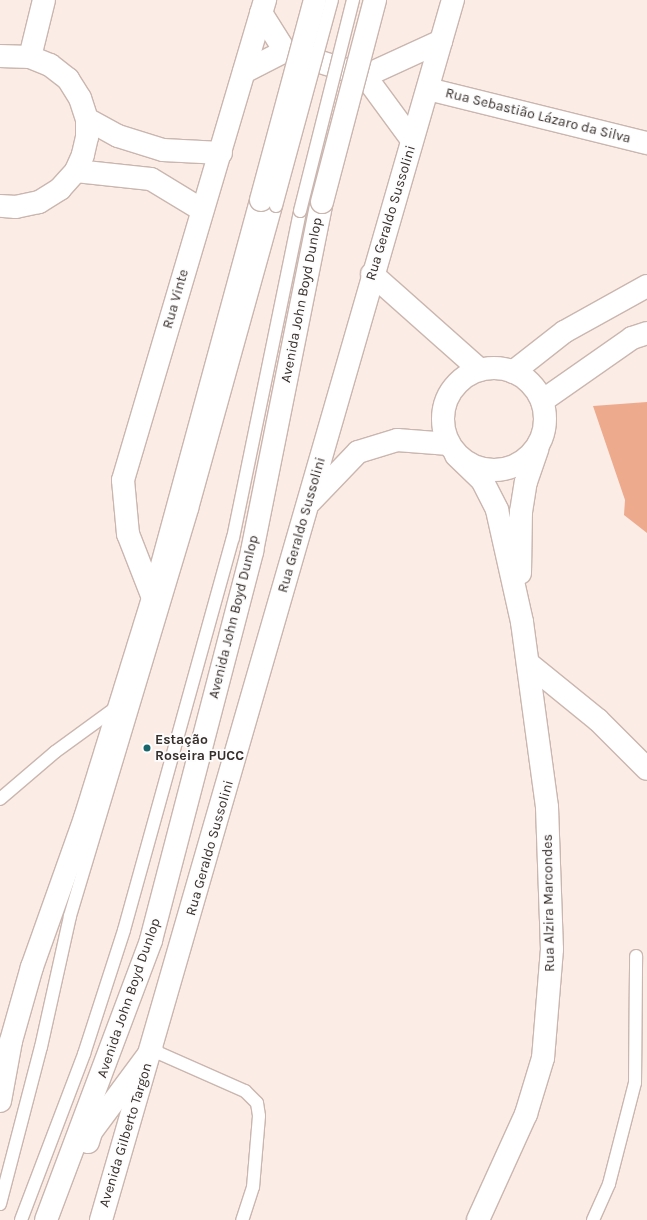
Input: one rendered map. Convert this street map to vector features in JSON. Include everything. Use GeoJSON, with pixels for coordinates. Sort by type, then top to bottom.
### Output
{"type":"FeatureCollection","features":[{"type":"Feature","properties":{"kind":"street"},"geometry":{"type":"LineString","coordinates":[[30,57],[44,0]]}},
{"type":"Feature","properties":{"kind":"street"},"geometry":{"type":"LineString","coordinates":[[0,1101],[11,1041],[32,967],[86,818],[122,703],[268,203],[315,0]]}},
{"type":"Feature","properties":{"kind":"street","name":"Avenida John Boyd Dunlop"},"geometry":{"type":"LineString","coordinates":[[46,1220],[151,940],[252,551],[322,202],[375,0]]}},
{"type":"Feature","properties":{"kind":"street","name":"Rua Geraldo Sussolini"},"geometry":{"type":"LineString","coordinates":[[152,1050],[372,274],[428,89],[453,0]]}},
{"type":"Feature","properties":{"kind":"street"},"geometry":{"type":"LineString","coordinates":[[263,7],[286,51]]}},
{"type":"Feature","properties":{"kind":"street","name":"Rua Vinte"},"geometry":{"type":"LineString","coordinates":[[153,598],[128,534],[123,480],[263,7]]}},
{"type":"Feature","properties":{"kind":"street"},"geometry":{"type":"LineString","coordinates":[[365,76],[441,41]]}},
{"type":"Feature","properties":{"kind":"street"},"geometry":{"type":"LineString","coordinates":[[244,72],[286,51],[365,76],[412,140]]}},
{"type":"Feature","properties":{"kind":"street"},"geometry":{"type":"LineString","coordinates":[[0,56],[30,57],[50,65],[68,79],[80,98],[86,119],[86,143],[76,171],[60,189],[39,202],[16,207],[0,206]]}},
{"type":"Feature","properties":{"kind":"street","name":"Rua Sebastião Lázaro da Silva"},"geometry":{"type":"LineString","coordinates":[[428,89],[647,142]]}},
{"type":"Feature","properties":{"kind":"street"},"geometry":{"type":"LineString","coordinates":[[86,119],[118,136],[163,150],[221,153]]}},
{"type":"Feature","properties":{"kind":"street"},"geometry":{"type":"LineString","coordinates":[[76,171],[150,179],[202,210]]}},
{"type":"Feature","properties":{"kind":"street"},"geometry":{"type":"LineString","coordinates":[[372,274],[480,370]]}},
{"type":"Feature","properties":{"kind":"street"},"geometry":{"type":"LineString","coordinates":[[513,372],[564,332],[647,286]]}},
{"type":"Feature","properties":{"kind":"street"},"geometry":{"type":"LineString","coordinates":[[542,400],[632,338],[647,333]]}},
{"type":"Feature","properties":{"kind":"street"},"geometry":{"type":"LineString","coordinates":[[497,368],[513,372],[535,388],[542,400],[545,414],[540,441],[531,455],[518,465],[502,470],[485,470],[470,465],[453,449],[444,432],[444,406],[458,383],[480,370],[497,368]]}},
{"type":"Feature","properties":{"kind":"street"},"geometry":{"type":"LineString","coordinates":[[308,503],[358,452],[397,440],[453,449]]}},
{"type":"Feature","properties":{"kind":"street","name":"Rua Alzira Marcondes"},"geometry":{"type":"LineString","coordinates":[[522,622],[521,512],[526,482],[540,441]]}},
{"type":"Feature","properties":{"kind":"street","name":"Rua Alzira Marcondes"},"geometry":{"type":"LineString","coordinates":[[453,449],[482,480],[497,510],[522,622],[529,664],[547,807],[552,950],[543,1058],[526,1114],[478,1220]]}},
{"type":"Feature","properties":{"kind":"street"},"geometry":{"type":"LineString","coordinates":[[529,664],[598,720],[647,769]]}},
{"type":"Feature","properties":{"kind":"street"},"geometry":{"type":"LineString","coordinates":[[59,1220],[91,1132],[152,1050]]}},
{"type":"Feature","properties":{"kind":"street","name":"Avenida Gilberto Targon"},"geometry":{"type":"LineString","coordinates":[[101,1220],[152,1050]]}},
{"type":"Feature","properties":{"kind":"lane"},"geometry":{"type":"LineString","coordinates":[[0,1204],[41,1047],[70,916],[192,509],[268,203],[332,0]]}},
{"type":"Feature","properties":{"kind":"lane"},"geometry":{"type":"LineString","coordinates":[[21,1220],[84,1054],[124,930],[231,545],[300,210],[353,0]]}},
{"type":"Feature","properties":{"kind":"lane"},"geometry":{"type":"LineString","coordinates":[[0,799],[55,752],[122,703]]}},
{"type":"Feature","properties":{"kind":"lane"},"geometry":{"type":"LineString","coordinates":[[593,1220],[609,1184],[635,1083],[636,956]]}},
{"type":"Feature","properties":{"kind":"lane"},"geometry":{"type":"LineString","coordinates":[[152,1050],[245,1091],[258,1103],[259,1116],[253,1187],[242,1220]]}},
{"type":"Feature","properties":{"kind":"shaded area"},"geometry":{"type":"Polygon","coordinates":[[[647,402],[647,533],[624,515],[625,500],[593,406],[647,402]]]}},
{"type":"Feature","properties":{"kind":"place","name":"Estação Roseira PUCC"},"geometry":{"type":"Point","coordinates":[147,748]}}]}
